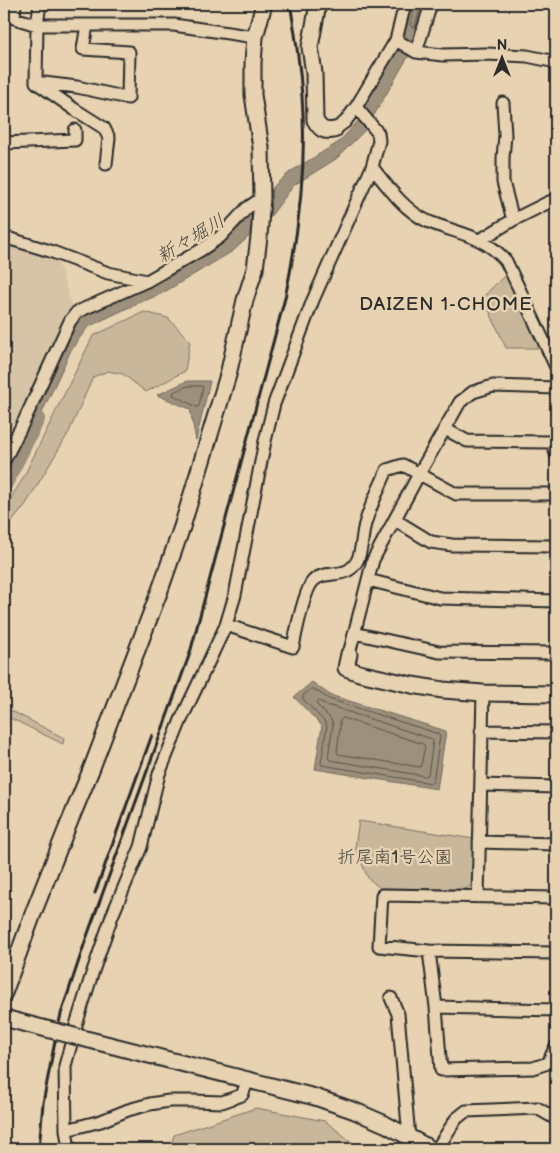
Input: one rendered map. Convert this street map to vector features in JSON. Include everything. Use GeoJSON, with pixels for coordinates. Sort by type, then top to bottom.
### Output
{"type":"FeatureCollection","features":[{"type":"Feature","properties":{"kind":"street"},"geometry":{"type":"LineString","coordinates":[[15,4],[14,18],[37,25],[174,25],[255,37]]}},
{"type":"Feature","properties":{"kind":"street"},"geometry":{"type":"LineString","coordinates":[[36,82],[37,25],[40,4]]}},
{"type":"Feature","properties":{"kind":"street"},"geometry":{"type":"LineString","coordinates":[[4,993],[34,911],[95,761],[157,598],[182,527],[228,374],[245,300],[255,269],[259,237],[262,198],[261,148],[252,63],[255,37],[264,4]]}},
{"type":"Feature","properties":{"kind":"street"},"geometry":{"type":"LineString","coordinates":[[318,4],[310,47],[314,73],[315,120],[318,126],[329,131],[334,130],[358,110],[396,40],[405,4]]}},
{"type":"Feature","properties":{"kind":"street"},"geometry":{"type":"LineString","coordinates":[[416,52],[431,4]]}},
{"type":"Feature","properties":{"kind":"street"},"geometry":{"type":"LineString","coordinates":[[36,82],[77,87],[128,98],[129,52],[83,49],[87,25]]}},
{"type":"Feature","properties":{"kind":"street"},"geometry":{"type":"LineString","coordinates":[[396,40],[416,52],[443,55],[487,54],[527,56],[556,62]]}},
{"type":"Feature","properties":{"kind":"street"},"geometry":{"type":"LineString","coordinates":[[36,82],[104,128],[109,138],[106,164]]}},
{"type":"Feature","properties":{"kind":"street"},"geometry":{"type":"LineString","coordinates":[[503,103],[505,135],[502,158],[503,182],[513,220]]}},
{"type":"Feature","properties":{"kind":"street"},"geometry":{"type":"LineString","coordinates":[[69,1149],[66,1130],[65,1066],[77,1022],[112,916],[140,847],[158,774],[226,625],[235,595],[274,404],[313,300],[372,167],[379,141],[378,133],[358,110]]}},
{"type":"Feature","properties":{"kind":"street"},"geometry":{"type":"LineString","coordinates":[[4,143],[75,140],[75,130]]}},
{"type":"Feature","properties":{"kind":"street"},"geometry":{"type":"LineString","coordinates":[[372,167],[403,204],[426,220],[480,240],[497,251],[506,261],[556,367]]}},
{"type":"Feature","properties":{"kind":"street"},"geometry":{"type":"LineString","coordinates":[[4,461],[70,321],[77,312],[147,281],[201,250],[220,237],[246,208],[262,198]]}},
{"type":"Feature","properties":{"kind":"street"},"geometry":{"type":"LineString","coordinates":[[480,240],[513,220],[556,200]]}},
{"type":"Feature","properties":{"kind":"street"},"geometry":{"type":"LineString","coordinates":[[4,237],[108,272],[147,281]]}},
{"type":"Feature","properties":{"kind":"street"},"geometry":{"type":"LineString","coordinates":[[556,388],[493,386],[473,392],[460,402],[373,560],[346,668],[359,673],[443,690],[483,693],[556,694]]}},
{"type":"Feature","properties":{"kind":"street"},"geometry":{"type":"LineString","coordinates":[[445,429],[467,441],[552,442],[556,454]]}},
{"type":"Feature","properties":{"kind":"street"},"geometry":{"type":"LineString","coordinates":[[226,625],[293,647],[307,589],[323,575],[342,574],[350,570],[358,560],[365,524],[387,470],[403,465],[456,494],[556,494]]}},
{"type":"Feature","properties":{"kind":"street"},"geometry":{"type":"LineString","coordinates":[[395,520],[431,542],[452,546],[556,546]]}},
{"type":"Feature","properties":{"kind":"street"},"geometry":{"type":"LineString","coordinates":[[368,580],[440,598],[556,601]]}},
{"type":"Feature","properties":{"kind":"street"},"geometry":{"type":"LineString","coordinates":[[354,633],[438,652],[556,653]]}},
{"type":"Feature","properties":{"kind":"street"},"geometry":{"type":"LineString","coordinates":[[478,897],[483,693]]}},
{"type":"Feature","properties":{"kind":"street"},"geometry":{"type":"LineString","coordinates":[[481,731],[556,732]]}},
{"type":"Feature","properties":{"kind":"street"},"geometry":{"type":"LineString","coordinates":[[480,785],[556,787]]}},
{"type":"Feature","properties":{"kind":"street"},"geometry":{"type":"LineString","coordinates":[[479,842],[556,844]]}},
{"type":"Feature","properties":{"kind":"street"},"geometry":{"type":"LineString","coordinates":[[556,898],[382,895],[379,946],[429,951],[556,953]]}},
{"type":"Feature","properties":{"kind":"street"},"geometry":{"type":"LineString","coordinates":[[429,951],[441,1070],[552,1066],[556,1046]]}},
{"type":"Feature","properties":{"kind":"street"},"geometry":{"type":"LineString","coordinates":[[391,998],[398,1014],[409,1137]]}},
{"type":"Feature","properties":{"kind":"street"},"geometry":{"type":"LineString","coordinates":[[436,1007],[556,1010]]}},
{"type":"Feature","properties":{"kind":"street"},"geometry":{"type":"LineString","coordinates":[[4,1018],[315,1097],[385,1124],[431,1149]]}},
{"type":"Feature","properties":{"kind":"street"},"geometry":{"type":"LineString","coordinates":[[66,1130],[101,1121],[128,1110],[150,1104],[170,1101],[222,1102],[242,1095],[248,1080]]}},
{"type":"Feature","properties":{"kind":"street"},"geometry":{"type":"LineString","coordinates":[[437,1149],[456,1119],[466,1111],[537,1108],[556,1119]]}},
{"type":"Feature","properties":{"kind":"shaded area"},"geometry":{"type":"Polygon","coordinates":[[[4,243],[57,259],[74,312],[4,453],[4,243]]]}},
{"type":"Feature","properties":{"kind":"green space"},"geometry":{"type":"Polygon","coordinates":[[[507,273],[543,348],[506,348],[483,297],[507,273]]]}},
{"type":"Feature","properties":{"kind":"green space"},"geometry":{"type":"Polygon","coordinates":[[[144,312],[168,318],[190,341],[185,371],[146,392],[123,374],[108,371],[93,377],[69,432],[26,504],[4,532],[4,509],[22,480],[93,336],[144,312]]]}},
{"type":"Feature","properties":{"kind":"green space"},"geometry":{"type":"Polygon","coordinates":[[[4,707],[64,738],[63,744],[4,715],[4,707]]]}},
{"type":"Feature","properties":{"kind":"green space","name":"折尾南1号公園"},"geometry":{"type":"Polygon","coordinates":[[[359,821],[474,839],[473,885],[465,889],[380,888],[368,878],[355,847],[359,821]]]}},
{"type":"Feature","properties":{"kind":"green space"},"geometry":{"type":"Polygon","coordinates":[[[256,1108],[325,1121],[353,1143],[355,1149],[170,1149],[174,1135],[256,1108]]]}},
{"type":"Feature","properties":{"kind":"water"},"geometry":{"type":"Polygon","coordinates":[[[410,4],[426,4],[422,24],[409,55],[366,129],[336,159],[294,185],[270,217],[233,251],[161,294],[87,328],[71,350],[28,443],[22,439],[53,374],[51,371],[75,320],[84,313],[205,251],[237,230],[254,213],[275,185],[290,172],[339,142],[360,119],[362,106],[402,39],[410,4]]]}},
{"type":"Feature","properties":{"kind":"water"},"geometry":{"type":"Polygon","coordinates":[[[187,381],[210,381],[196,440],[190,409],[157,395],[187,381]]]}},
{"type":"Feature","properties":{"kind":"water"},"geometry":{"type":"Polygon","coordinates":[[[312,682],[330,695],[446,731],[437,789],[315,769],[322,726],[294,697],[312,682]]]}},
{"type":"Feature","properties":{"kind":"waterway","name":"新々堀川"},"geometry":{"type":"LineString","coordinates":[[4,483],[36,419]]}},
{"type":"Feature","properties":{"kind":"railway"},"geometry":{"type":"LineString","coordinates":[[39,1149],[43,1103],[61,1014],[86,939],[190,653],[285,298],[298,223],[303,172],[301,85],[291,9]]}},
{"type":"Feature","properties":{"kind":"railway"},"geometry":{"type":"LineString","coordinates":[[95,893],[152,735]]}},
{"type":"Feature","properties":{"kind":"district","name":"DAIZEN 1-CHOME"},"geometry":{"type":"Point","coordinates":[446,304]}}]}
